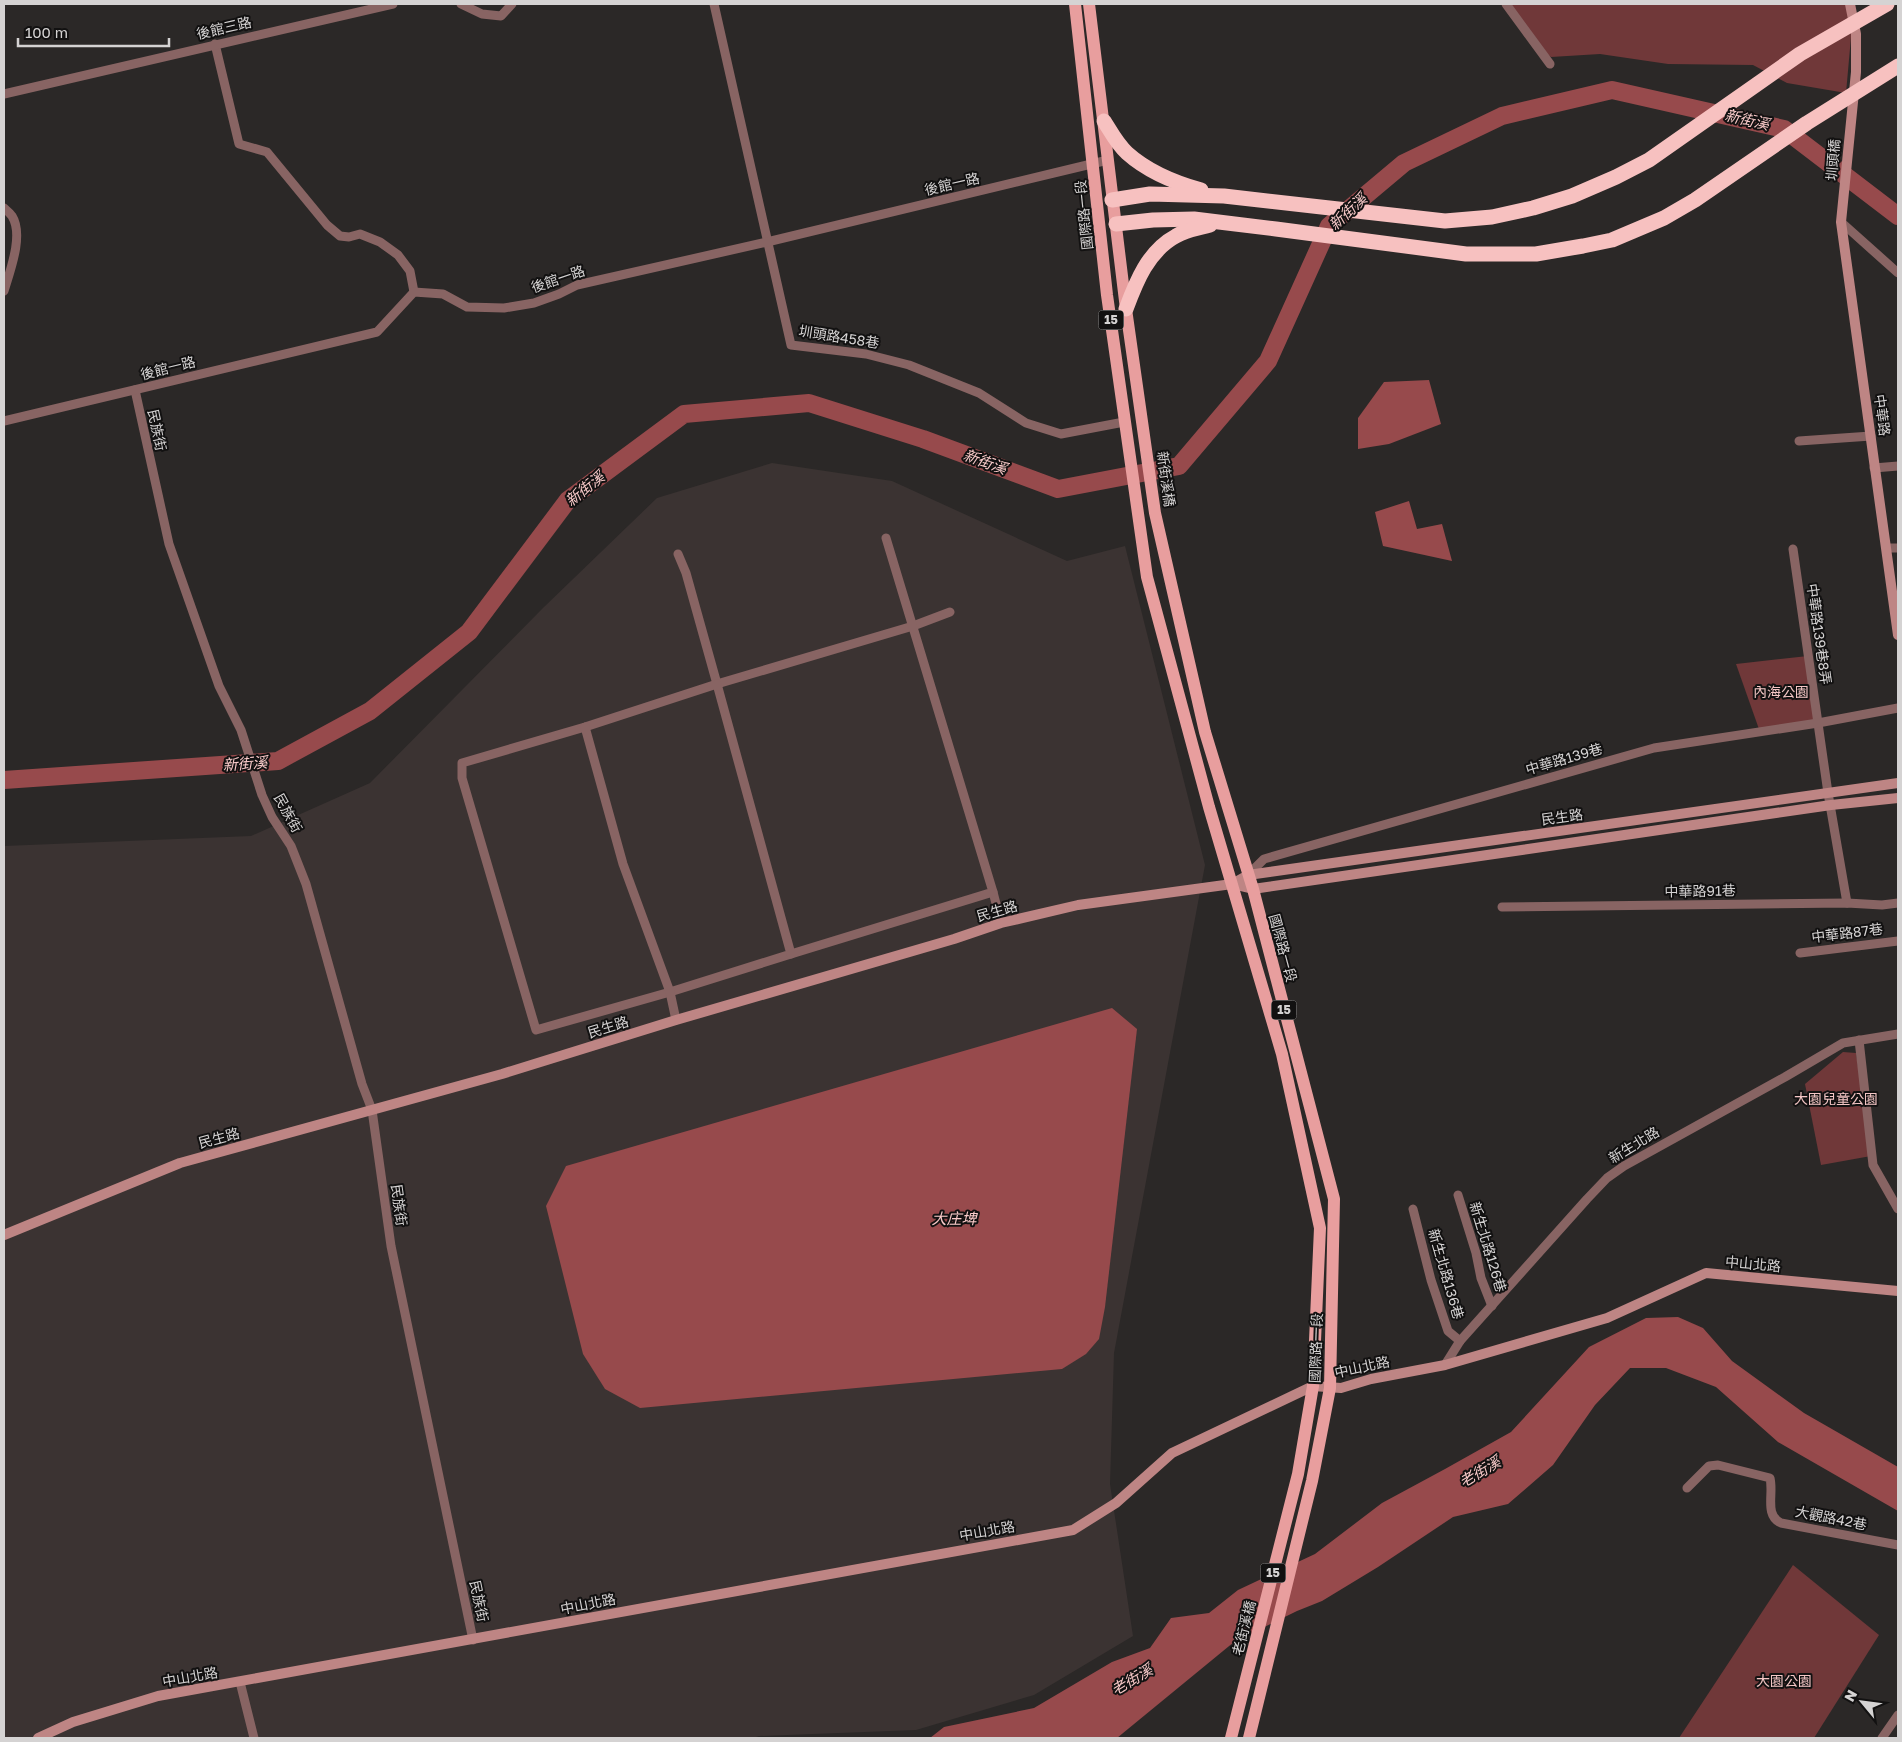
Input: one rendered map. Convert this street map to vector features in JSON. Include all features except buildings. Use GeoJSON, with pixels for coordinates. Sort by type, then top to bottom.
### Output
{"type":"FeatureCollection","features":[{"type":"Feature","properties":{"kind":"highway"},"geometry":{"type":"LineString","coordinates":[[1112,200],[1150,194],[1224,196],[1445,221],[1492,217],[1532,208],[1572,196],[1649,160],[1800,54],[1887,4]]}},
{"type":"Feature","properties":{"kind":"highway"},"geometry":{"type":"LineString","coordinates":[[1116,224],[1153,220],[1194,220],[1276,228],[1466,254],[1536,254],[1612,240],[1664,218],[1695,200],[1807,123],[1898,66]]}},
{"type":"Feature","properties":{"kind":"highway"},"geometry":{"type":"LineString","coordinates":[[1104,121],[1126,153],[1153,170],[1191,187],[1224,196]]}},
{"type":"Feature","properties":{"kind":"highway"},"geometry":{"type":"LineString","coordinates":[[1126,310],[1136,284],[1148,262],[1160,248],[1176,235],[1221,223]]}},
{"type":"Feature","properties":{"kind":"main road","name":"國際路一段"},"geometry":{"type":"LineString","coordinates":[[1075,4],[1107,295],[1147,577],[1209,807],[1282,1054],[1320,1228],[1313,1386],[1298,1474]]}},
{"type":"Feature","properties":{"kind":"main road","name":"15"},"geometry":{"type":"LineString","coordinates":[[1089,4],[1126,310]]}},
{"type":"Feature","properties":{"kind":"main road"},"geometry":{"type":"LineString","coordinates":[[1112,200],[1099,218],[1116,224]]}},
{"type":"Feature","properties":{"kind":"main road","name":"新街溪橋"},"geometry":{"type":"LineString","coordinates":[[1126,310],[1156,513],[1163,547]]}},
{"type":"Feature","properties":{"kind":"main road","name":"國際路一段"},"geometry":{"type":"LineString","coordinates":[[1163,547],[1206,732],[1253,889],[1334,1199],[1330,1388],[1312,1481],[1262,1678],[1249,1738]]}},
{"type":"Feature","properties":{"kind":"main road","name":"老街溪橋"},"geometry":{"type":"LineString","coordinates":[[1231,1738],[1298,1474]]}},
{"type":"Feature","properties":{"kind":"street","name":"後館三路"},"geometry":{"type":"LineString","coordinates":[[4,94],[393,4]]}},
{"type":"Feature","properties":{"kind":"street"},"geometry":{"type":"LineString","coordinates":[[461,4],[482,14],[501,16],[512,4]]}},
{"type":"Feature","properties":{"kind":"street","name":"圳頭路458巷"},"geometry":{"type":"LineString","coordinates":[[714,4],[791,345],[866,354],[909,365],[979,393],[1026,423],[1061,434],[1124,422]]}},
{"type":"Feature","properties":{"kind":"street"},"geometry":{"type":"LineString","coordinates":[[1506,4],[1550,64]]}},
{"type":"Feature","properties":{"kind":"street","name":"圳頭橋"},"geometry":{"type":"LineString","coordinates":[[1844,199],[1856,72],[1856,34],[1850,4]]}},
{"type":"Feature","properties":{"kind":"street"},"geometry":{"type":"LineString","coordinates":[[216,44],[239,144],[267,152],[327,225],[340,236],[360,234],[380,242],[398,255],[410,271],[414,292]]}},
{"type":"Feature","properties":{"kind":"street","name":"後館一路"},"geometry":{"type":"LineString","coordinates":[[4,421],[377,332],[414,292],[443,294],[467,307],[504,308],[534,303],[577,285],[767,242],[1108,160]]}},
{"type":"Feature","properties":{"kind":"street","name":"中華路"},"geometry":{"type":"LineString","coordinates":[[1844,199],[1841,222],[1898,635]]}},
{"type":"Feature","properties":{"kind":"street"},"geometry":{"type":"LineString","coordinates":[[4,208],[13,218],[17,242],[4,291]]}},
{"type":"Feature","properties":{"kind":"street"},"geometry":{"type":"LineString","coordinates":[[1841,222],[1898,273]]}},
{"type":"Feature","properties":{"kind":"street","name":"民族街"},"geometry":{"type":"LineString","coordinates":[[135,390],[169,544],[219,686],[241,730],[272,817],[291,846],[306,884],[362,1084],[372,1110],[392,1246],[473,1640]]}},
{"type":"Feature","properties":{"kind":"street"},"geometry":{"type":"LineString","coordinates":[[1799,441],[1871,436]]}},
{"type":"Feature","properties":{"kind":"street"},"geometry":{"type":"LineString","coordinates":[[1874,468],[1898,466]]}},
{"type":"Feature","properties":{"kind":"street"},"geometry":{"type":"LineString","coordinates":[[886,538],[1001,923]]}},
{"type":"Feature","properties":{"kind":"street"},"geometry":{"type":"LineString","coordinates":[[1887,548],[1898,548]]}},
{"type":"Feature","properties":{"kind":"street","name":"中華路139巷8弄"},"geometry":{"type":"LineString","coordinates":[[1793,550],[1818,723],[1848,903]]}},
{"type":"Feature","properties":{"kind":"street"},"geometry":{"type":"LineString","coordinates":[[678,554],[686,573],[791,954]]}},
{"type":"Feature","properties":{"kind":"street"},"geometry":{"type":"LineString","coordinates":[[950,612],[913,626],[462,763],[462,778],[536,1030],[670,992],[993,892]]}},
{"type":"Feature","properties":{"kind":"street","name":"中華路139巷"},"geometry":{"type":"LineString","coordinates":[[1248,875],[1264,860],[1654,748],[1818,723],[1898,708]]}},
{"type":"Feature","properties":{"kind":"street"},"geometry":{"type":"LineString","coordinates":[[585,727],[623,864],[670,992],[676,1020]]}},
{"type":"Feature","properties":{"kind":"street","name":"民生路"},"geometry":{"type":"LineString","coordinates":[[4,1235],[180,1163],[502,1074],[676,1020],[954,939],[1001,923],[1078,905],[1232,884],[1253,889],[1830,799],[1898,783]]}},
{"type":"Feature","properties":{"kind":"street","name":"民生路"},"geometry":{"type":"LineString","coordinates":[[1232,884],[1248,875],[1830,799],[1898,798]]}},
{"type":"Feature","properties":{"kind":"street","name":"中華路91巷"},"geometry":{"type":"LineString","coordinates":[[1502,907],[1848,903],[1882,905],[1898,903]]}},
{"type":"Feature","properties":{"kind":"street","name":"中華路87巷"},"geometry":{"type":"LineString","coordinates":[[1800,953],[1898,941]]}},
{"type":"Feature","properties":{"kind":"street","name":"新生北路"},"geometry":{"type":"LineString","coordinates":[[1445,1365],[1460,1341],[1607,1178],[1624,1166],[1843,1043],[1898,1034]]}},
{"type":"Feature","properties":{"kind":"street"},"geometry":{"type":"LineString","coordinates":[[1859,1040],[1873,1166],[1898,1209]]}},
{"type":"Feature","properties":{"kind":"street","name":"新生北路126巷"},"geometry":{"type":"LineString","coordinates":[[1458,1195],[1476,1253],[1481,1278],[1492,1306]]}},
{"type":"Feature","properties":{"kind":"street","name":"新生北路136巷"},"geometry":{"type":"LineString","coordinates":[[1413,1209],[1431,1280],[1448,1331],[1460,1341]]}},
{"type":"Feature","properties":{"kind":"street","name":"中山北路"},"geometry":{"type":"LineString","coordinates":[[38,1738],[74,1722],[158,1696],[1073,1530],[1116,1502],[1172,1453],[1313,1386],[1341,1388],[1371,1379],[1445,1365],[1607,1318],[1706,1273],[1898,1291]]}},
{"type":"Feature","properties":{"kind":"street","name":"大觀路42巷"},"geometry":{"type":"LineString","coordinates":[[1687,1488],[1709,1466],[1718,1465],[1770,1478],[1772,1488],[1770,1513],[1775,1520],[1781,1523],[1898,1545]]}},
{"type":"Feature","properties":{"kind":"street"},"geometry":{"type":"LineString","coordinates":[[240,1682],[254,1738]]}},
{"type":"Feature","properties":{"kind":"street"},"geometry":{"type":"LineString","coordinates":[[1882,1738],[1898,1714]]}},
{"type":"Feature","properties":{"kind":"shaded area"},"geometry":{"type":"Polygon","coordinates":[[[772,463],[892,481],[1067,561],[1125,546],[1205,865],[1114,1353],[1110,1484],[1133,1636],[1034,1695],[916,1730],[759,1736],[753,1738],[4,1738],[4,846],[251,836],[370,783],[543,608],[657,498],[772,463]]]}},
{"type":"Feature","properties":{"kind":"green space"},"geometry":{"type":"Polygon","coordinates":[[[1511,4],[1850,4],[1853,15],[1846,93],[1787,83],[1753,65],[1668,64],[1600,54],[1551,57],[1524,36],[1511,4]]]}},
{"type":"Feature","properties":{"kind":"green space","name":"內海公園"},"geometry":{"type":"Polygon","coordinates":[[[1808,656],[1818,723],[1760,732],[1736,664],[1808,656]]]}},
{"type":"Feature","properties":{"kind":"green space","name":"大園兒童公園"},"geometry":{"type":"Polygon","coordinates":[[[1843,1052],[1856,1053],[1871,1156],[1821,1165],[1805,1084],[1843,1052]]]}},
{"type":"Feature","properties":{"kind":"green space","name":"大園公園"},"geometry":{"type":"Polygon","coordinates":[[[1793,1565],[1879,1635],[1814,1738],[1679,1738],[1793,1565]]]}},
{"type":"Feature","properties":{"kind":"water"},"geometry":{"type":"Polygon","coordinates":[[[1429,380],[1441,424],[1389,444],[1358,449],[1358,418],[1384,382],[1429,380]]]}},
{"type":"Feature","properties":{"kind":"water"},"geometry":{"type":"Polygon","coordinates":[[[1409,501],[1417,529],[1442,524],[1452,561],[1383,546],[1375,512],[1409,501]]]}},
{"type":"Feature","properties":{"kind":"water","name":"大庄埤"},"geometry":{"type":"Polygon","coordinates":[[[1112,1008],[1137,1029],[1105,1307],[1099,1339],[1086,1354],[1062,1369],[640,1408],[605,1389],[583,1354],[546,1206],[566,1166],[1112,1008]]]}},
{"type":"Feature","properties":{"kind":"water","name":"老街溪"},"geometry":{"type":"Polygon","coordinates":[[[1678,1317],[1703,1328],[1732,1361],[1804,1413],[1898,1467],[1898,1511],[1778,1442],[1716,1387],[1666,1368],[1630,1368],[1595,1405],[1553,1465],[1508,1504],[1453,1517],[1378,1567],[1322,1601],[1234,1642],[1117,1738],[930,1738],[944,1727],[1034,1708],[1112,1662],[1150,1648],[1171,1618],[1209,1613],[1238,1590],[1315,1554],[1382,1503],[1511,1432],[1589,1347],[1646,1318],[1678,1317]]]}},
{"type":"Feature","properties":{"kind":"waterway","name":"新街溪"},"geometry":{"type":"LineString","coordinates":[[4,780],[278,761],[370,711],[469,632],[568,500],[684,414],[809,403],[923,439],[1058,489],[1179,466],[1268,361],[1329,226],[1404,163],[1502,116],[1612,90],[1784,129],[1898,216]]}}]}
